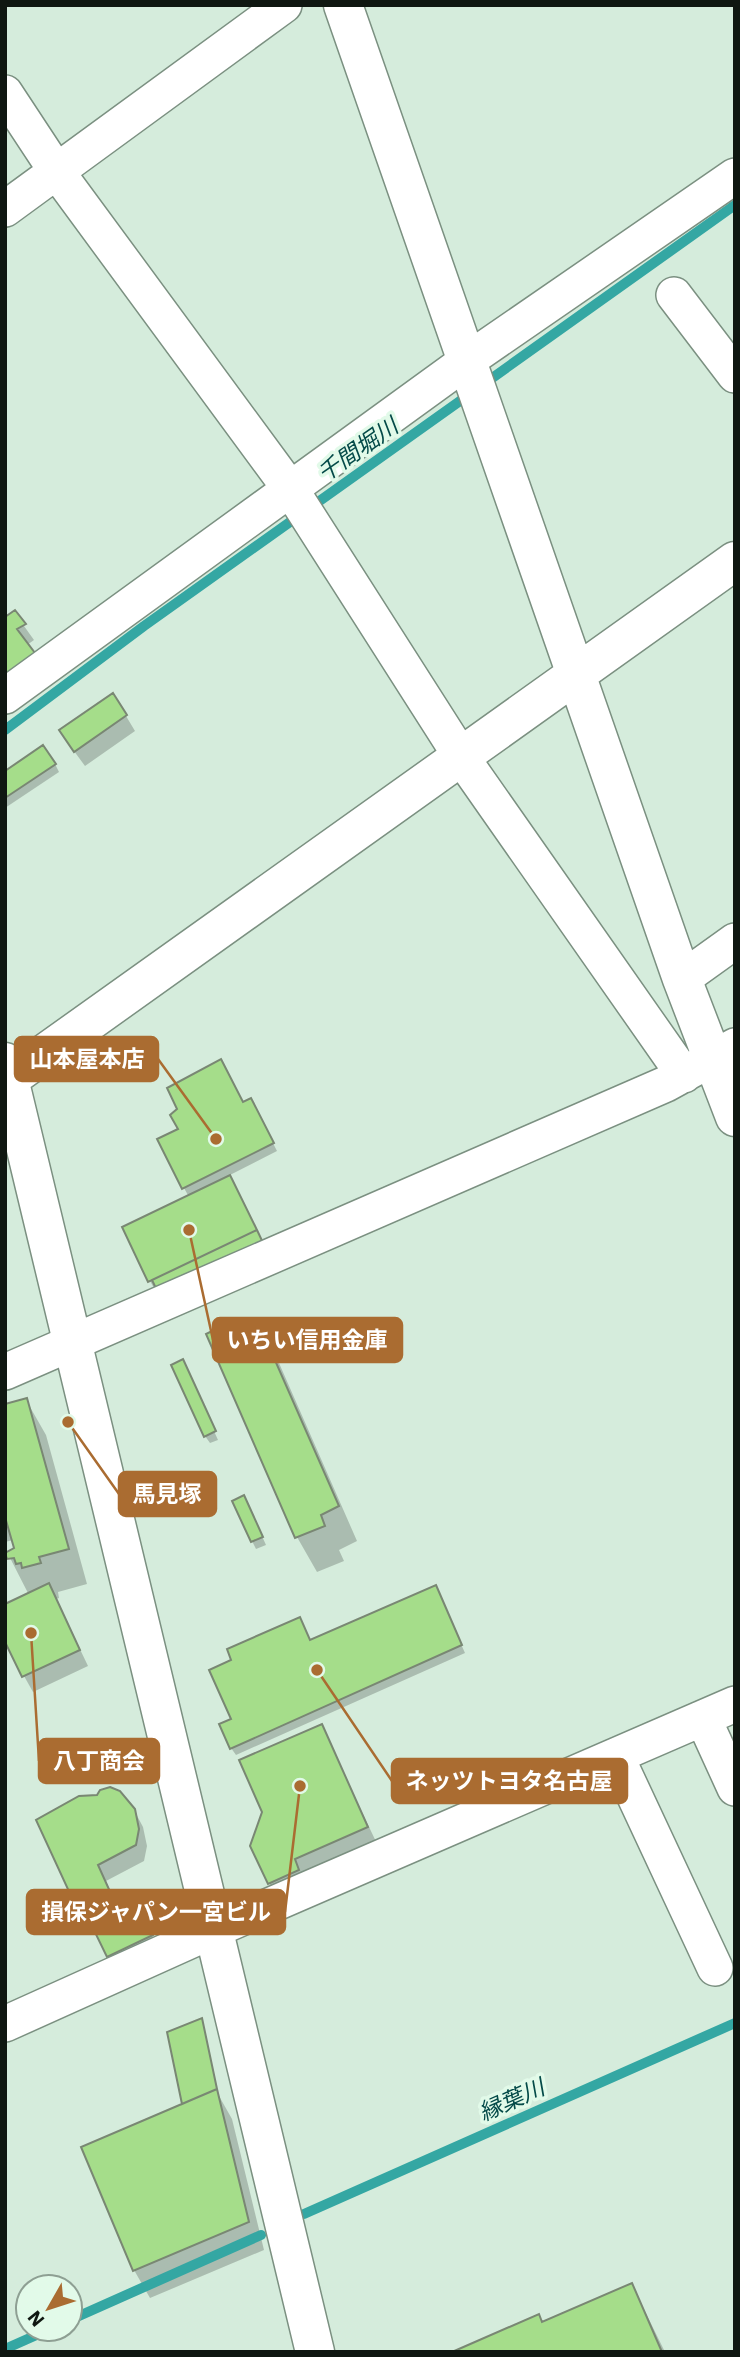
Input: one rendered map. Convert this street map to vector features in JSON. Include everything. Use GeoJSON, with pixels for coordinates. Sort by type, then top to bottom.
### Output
{"type":"FeatureCollection","features":[{"type":"Feature","properties":{"kind":"street"},"geometry":{"type":"LineString","coordinates":[[5,209],[284,5]]}},
{"type":"Feature","properties":{"kind":"street"},"geometry":{"type":"LineString","coordinates":[[344,5],[682,979],[711,1060],[735,1116]]}},
{"type":"Feature","properties":{"kind":"street"},"geometry":{"type":"LineString","coordinates":[[5,93],[57,173],[301,506],[462,758],[711,1060]]}},
{"type":"Feature","properties":{"kind":"street"},"geometry":{"type":"LineString","coordinates":[[5,696],[301,506],[475,379],[735,176]]}},
{"type":"Feature","properties":{"kind":"street"},"geometry":{"type":"LineString","coordinates":[[674,295],[735,375]]}},
{"type":"Feature","properties":{"kind":"street"},"geometry":{"type":"LineString","coordinates":[[315,2352],[216,1929],[7,1074],[462,758],[735,561]]}},
{"type":"Feature","properties":{"kind":"street"},"geometry":{"type":"LineString","coordinates":[[682,979],[735,941]]}},
{"type":"Feature","properties":{"kind":"street"},"geometry":{"type":"LineString","coordinates":[[5,1372],[711,1060]]}},
{"type":"Feature","properties":{"kind":"street"},"geometry":{"type":"LineString","coordinates":[[5,2024],[216,1929],[735,1704]]}},
{"type":"Feature","properties":{"kind":"street"},"geometry":{"type":"LineString","coordinates":[[703,1718],[735,1788]]}},
{"type":"Feature","properties":{"kind":"street"},"geometry":{"type":"LineString","coordinates":[[616,1756],[715,1968]]}},
{"type":"Feature","properties":{"kind":"building"},"geometry":{"type":"Polygon","coordinates":[[[15,610],[26,624],[17,629],[38,657],[5,677],[5,617],[15,610]]]}},
{"type":"Feature","properties":{"kind":"building"},"geometry":{"type":"Polygon","coordinates":[[[113,693],[127,715],[74,752],[59,730],[113,693]]]}},
{"type":"Feature","properties":{"kind":"building"},"geometry":{"type":"Polygon","coordinates":[[[43,745],[56,764],[5,798],[5,771],[43,745]]]}},
{"type":"Feature","properties":{"kind":"building"},"geometry":{"type":"Polygon","coordinates":[[[221,1059],[243,1102],[251,1098],[274,1143],[182,1189],[157,1139],[178,1129],[170,1115],[177,1109],[167,1088],[221,1059]]]}},
{"type":"Feature","properties":{"kind":"building"},"geometry":{"type":"Polygon","coordinates":[[[230,1175],[257,1230],[148,1282],[122,1227],[230,1175]]]}},
{"type":"Feature","properties":{"kind":"building"},"geometry":{"type":"Polygon","coordinates":[[[257,1230],[265,1247],[160,1297],[152,1280],[257,1230]]]}},
{"type":"Feature","properties":{"kind":"building"},"geometry":{"type":"Polygon","coordinates":[[[232,1321],[239,1336],[260,1326],[339,1506],[321,1515],[325,1526],[295,1538],[206,1334],[232,1321]]]}},
{"type":"Feature","properties":{"kind":"building"},"geometry":{"type":"Polygon","coordinates":[[[183,1359],[216,1431],[204,1437],[171,1365],[183,1359]]]}},
{"type":"Feature","properties":{"kind":"building"},"geometry":{"type":"Polygon","coordinates":[[[27,1398],[69,1549],[39,1557],[41,1563],[22,1568],[21,1563],[16,1564],[14,1558],[7,1559],[5,1553],[14,1548],[5,1517],[5,1404],[27,1398]]]}},
{"type":"Feature","properties":{"kind":"building"},"geometry":{"type":"Polygon","coordinates":[[[244,1495],[263,1537],[251,1542],[232,1501],[244,1495]]]}},
{"type":"Feature","properties":{"kind":"building"},"geometry":{"type":"Polygon","coordinates":[[[49,1583],[80,1650],[22,1677],[5,1642],[5,1604],[49,1583]]]}},
{"type":"Feature","properties":{"kind":"building"},"geometry":{"type":"Polygon","coordinates":[[[436,1585],[462,1645],[230,1749],[219,1724],[231,1719],[209,1670],[231,1660],[227,1649],[300,1617],[310,1640],[436,1585]]]}},
{"type":"Feature","properties":{"kind":"building"},"geometry":{"type":"Polygon","coordinates":[[[322,1724],[368,1827],[295,1859],[299,1870],[268,1884],[250,1846],[262,1812],[239,1760],[322,1724]]]}},
{"type":"Feature","properties":{"kind":"building"},"geometry":{"type":"Polygon","coordinates":[[[110,1787],[120,1791],[135,1809],[139,1829],[136,1845],[98,1865],[112,1896],[78,1911],[36,1820],[79,1796],[97,1795],[100,1790],[110,1787]]]}},
{"type":"Feature","properties":{"kind":"building"},"geometry":{"type":"Polygon","coordinates":[[[136,1898],[153,1935],[107,1957],[89,1920],[136,1898]]]}},
{"type":"Feature","properties":{"kind":"building"},"geometry":{"type":"Polygon","coordinates":[[[202,2018],[217,2089],[182,2104],[167,2032],[202,2018]]]}},
{"type":"Feature","properties":{"kind":"building"},"geometry":{"type":"Polygon","coordinates":[[[217,2089],[249,2222],[133,2271],[81,2147],[217,2089]]]}},
{"type":"Feature","properties":{"kind":"building"},"geometry":{"type":"Polygon","coordinates":[[[632,2283],[662,2352],[452,2352],[539,2314],[542,2322],[632,2283]]]}},
{"type":"Feature","properties":{"kind":"waterway","name":"千間堀川"},"geometry":{"type":"LineString","coordinates":[[5,730],[144,626],[735,205]]}},
{"type":"Feature","properties":{"kind":"waterway","name":"縁葉川"},"geometry":{"type":"LineString","coordinates":[[304,2214],[735,2023]]}},
{"type":"Feature","properties":{"kind":"waterway","name":"縁葉川"},"geometry":{"type":"LineString","coordinates":[[84,2314],[261,2235]]}},
{"type":"Feature","properties":{"kind":"waterway","name":"縁葉川"},"geometry":{"type":"LineString","coordinates":[[5,2349],[18,2343]]}},
{"type":"Feature","properties":{"kind":"place","name":"山本屋本店"},"geometry":{"type":"Point","coordinates":[216,1139]}},
{"type":"Feature","properties":{"kind":"place","name":"いちい信用金庫"},"geometry":{"type":"Point","coordinates":[189,1230]}},
{"type":"Feature","properties":{"kind":"place","name":"馬見塚"},"geometry":{"type":"Point","coordinates":[68,1422]}},
{"type":"Feature","properties":{"kind":"place","name":"八丁商会"},"geometry":{"type":"Point","coordinates":[31,1633]}},
{"type":"Feature","properties":{"kind":"place","name":"ネッツトヨタ名古屋"},"geometry":{"type":"Point","coordinates":[317,1670]}},
{"type":"Feature","properties":{"kind":"place","name":"損保ジャパン一宮ビル"},"geometry":{"type":"Point","coordinates":[300,1786]}}]}
